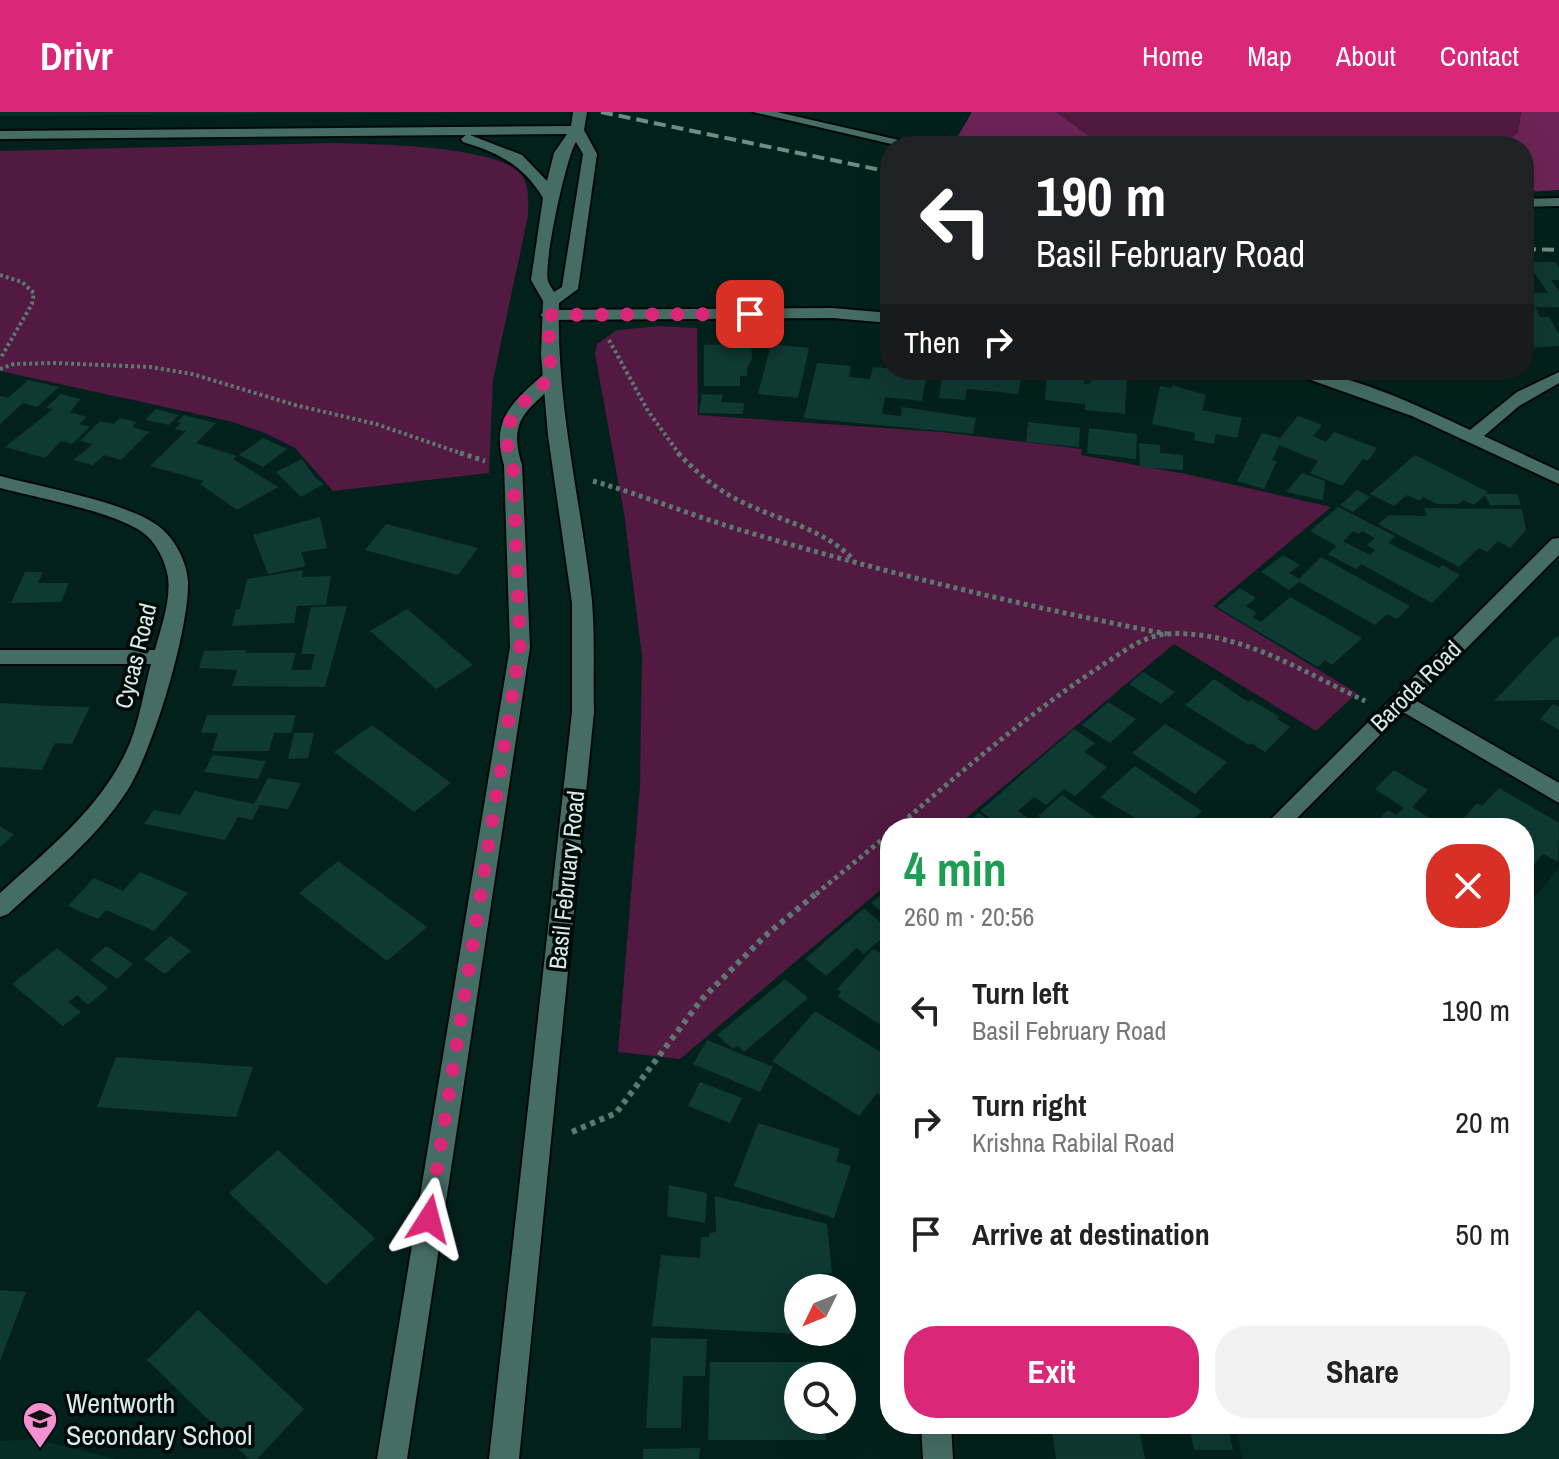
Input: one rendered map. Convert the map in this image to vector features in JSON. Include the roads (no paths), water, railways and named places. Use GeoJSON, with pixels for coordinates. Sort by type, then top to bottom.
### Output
{"type":"FeatureCollection","features":[{"type":"Feature","properties":{"kind":"street"},"geometry":{"type":"LineString","coordinates":[[550,308],[570,289],[590,154],[577,130],[580,112]]}},
{"type":"Feature","properties":{"kind":"street"},"geometry":{"type":"LineString","coordinates":[[0,135],[577,130]]}},
{"type":"Feature","properties":{"kind":"street","name":"Basil February Road"},"geometry":{"type":"LineString","coordinates":[[504,1459],[583,712],[582,603],[551,377],[550,308],[539,280],[561,153],[577,130]]}},
{"type":"Feature","properties":{"kind":"street"},"geometry":{"type":"LineString","coordinates":[[448,133],[511,154],[528,164],[551,198]]}},
{"type":"Feature","properties":{"kind":"street"},"geometry":{"type":"LineString","coordinates":[[550,308],[597,315],[832,313],[880,317]]}},
{"type":"Feature","properties":{"kind":"street"},"geometry":{"type":"LineString","coordinates":[[392,1459],[520,647],[513,465],[504,443],[513,414],[551,377]]}},
{"type":"Feature","properties":{"kind":"street"},"geometry":{"type":"LineString","coordinates":[[1473,437],[1503,407],[1526,391],[1559,377]]}},
{"type":"Feature","properties":{"kind":"street"},"geometry":{"type":"LineString","coordinates":[[1331,380],[1372,393],[1559,478]]}},
{"type":"Feature","properties":{"kind":"street","name":"Cycas Road"},"geometry":{"type":"LineString","coordinates":[[0,482],[126,516],[152,530],[172,554],[178,580],[175,614],[141,742],[119,785],[91,823],[0,907]]}},
{"type":"Feature","properties":{"kind":"street","name":"Baroda Road"},"geometry":{"type":"LineString","coordinates":[[1283,818],[1559,544]]}},
{"type":"Feature","properties":{"kind":"street"},"geometry":{"type":"LineString","coordinates":[[0,657],[164,657]]}},
{"type":"Feature","properties":{"kind":"street"},"geometry":{"type":"LineString","coordinates":[[1395,706],[1559,794]]}},
{"type":"Feature","properties":{"kind":"street"},"geometry":{"type":"LineString","coordinates":[[937,1434],[938,1459]]}},
{"type":"Feature","properties":{"kind":"lane"},"geometry":{"type":"LineString","coordinates":[[759,112],[880,138]]}},
{"type":"Feature","properties":{"kind":"lane"},"geometry":{"type":"LineString","coordinates":[[1534,203],[1559,202]]}},
{"type":"Feature","properties":{"kind":"railway"},"geometry":{"type":"LineString","coordinates":[[601,112],[880,170]]}},
{"type":"Feature","properties":{"kind":"railway"},"geometry":{"type":"LineString","coordinates":[[1534,249],[1559,250]]}},
{"type":"Feature","properties":{"kind":"place","name":"Wentworth Secondary School"},"geometry":{"type":"Point","coordinates":[40,1450]}}]}
